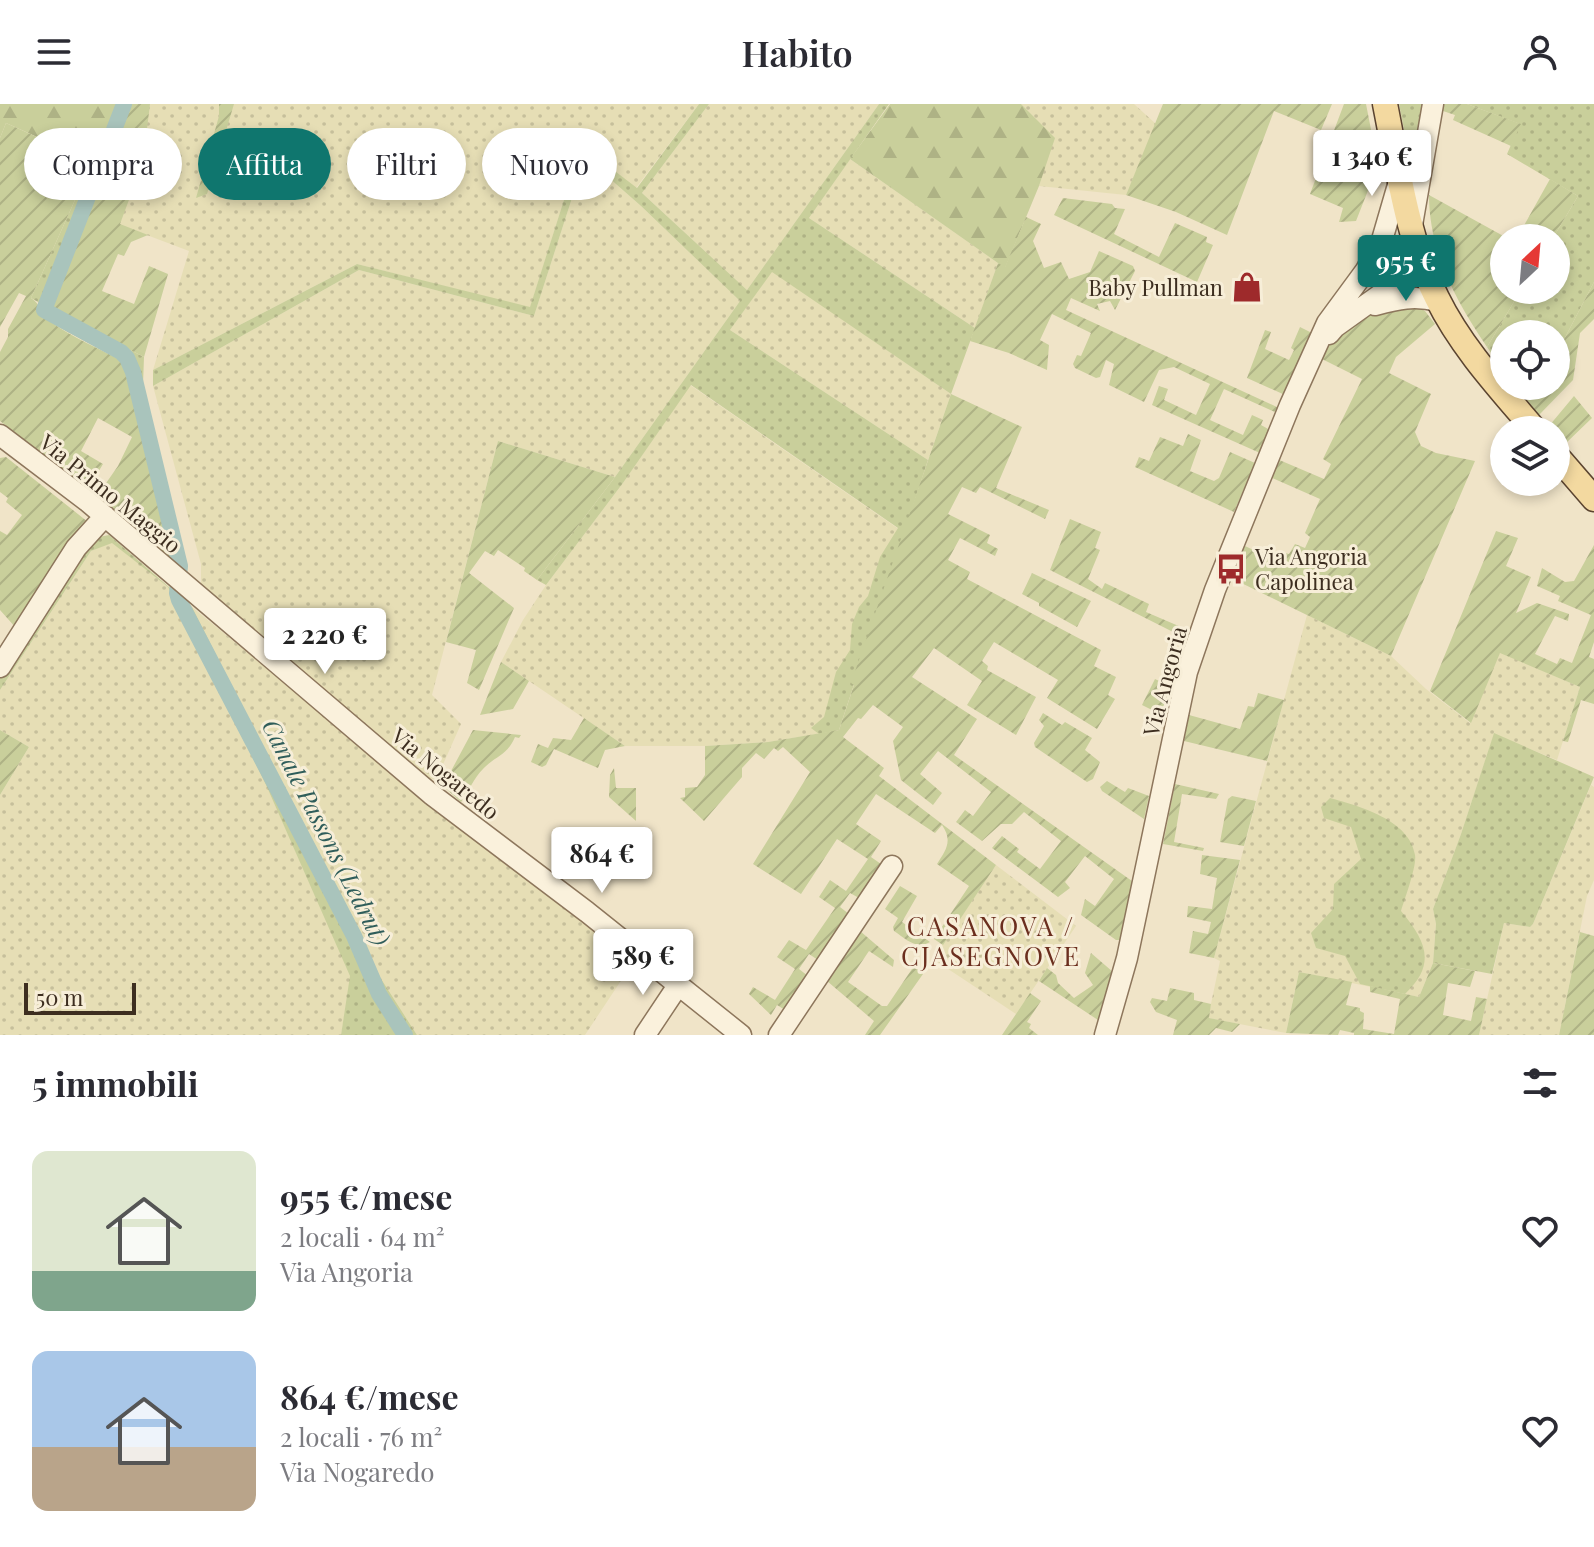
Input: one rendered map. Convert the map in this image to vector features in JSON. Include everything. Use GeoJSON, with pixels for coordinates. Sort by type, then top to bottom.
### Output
{"type":"FeatureCollection","features":[{"type":"Feature","properties":{"kind":"main road"},"geometry":{"type":"LineString","coordinates":[[1385,104],[1411,229],[1438,301],[1476,360],[1523,416]]}},
{"type":"Feature","properties":{"kind":"main road"},"geometry":{"type":"LineString","coordinates":[[1570,471],[1594,499]]}},
{"type":"Feature","properties":{"kind":"street"},"geometry":{"type":"LineString","coordinates":[[1411,229],[1433,104]]}},
{"type":"Feature","properties":{"kind":"street","name":"Via Angoria"},"geometry":{"type":"LineString","coordinates":[[1105,1035],[1127,958],[1187,672],[1215,590],[1327,323],[1366,270],[1382,240],[1400,178]]}},
{"type":"Feature","properties":{"kind":"street"},"geometry":{"type":"LineString","coordinates":[[1366,270],[1377,260],[1390,257],[1421,261]]}},
{"type":"Feature","properties":{"kind":"street","name":"Via Angoria"},"geometry":{"type":"LineString","coordinates":[[1313,353],[1335,327],[1402,279],[1421,261]]}},
{"type":"Feature","properties":{"kind":"street","name":"Via Angoria"},"geometry":{"type":"LineString","coordinates":[[1359,310],[1405,297],[1438,301]]}},
{"type":"Feature","properties":{"kind":"street","name":"Via Primo Maggio"},"geometry":{"type":"LineString","coordinates":[[0,435],[105,516],[182,583]]}},
{"type":"Feature","properties":{"kind":"street"},"geometry":{"type":"LineString","coordinates":[[0,667],[76,548],[105,516]]}},
{"type":"Feature","properties":{"kind":"street","name":"Via Nogaredo"},"geometry":{"type":"LineString","coordinates":[[182,583],[431,794],[741,1035]]}},
{"type":"Feature","properties":{"kind":"street"},"geometry":{"type":"LineString","coordinates":[[779,1035],[892,866]]}},
{"type":"Feature","properties":{"kind":"street"},"geometry":{"type":"LineString","coordinates":[[645,1035],[679,984]]}},
{"type":"Feature","properties":{"kind":"shaded area"},"geometry":{"type":"Polygon","coordinates":[[[128,104],[699,104],[636,188],[617,173],[617,128],[482,128],[482,200],[564,200],[530,308],[357,264],[153,370],[189,251],[86,212],[91,200],[182,200],[182,128],[119,128],[128,104]]]}},
{"type":"Feature","properties":{"kind":"shaded area"},"geometry":{"type":"Polygon","coordinates":[[[709,104],[879,104],[747,290],[642,193],[709,104]]]}},
{"type":"Feature","properties":{"kind":"shaded area"},"geometry":{"type":"Polygon","coordinates":[[[1021,104],[1134,104],[1156,124],[1126,195],[1039,186],[1054,138],[1021,104]]]}},
{"type":"Feature","properties":{"kind":"shaded area"},"geometry":{"type":"Polygon","coordinates":[[[850,159],[998,263],[975,328],[809,218],[850,159]]]}},
{"type":"Feature","properties":{"kind":"shaded area"},"geometry":{"type":"Polygon","coordinates":[[[617,185],[740,301],[615,477],[498,441],[432,695],[461,724],[437,778],[428,780],[206,593],[201,585],[201,564],[153,386],[359,270],[534,316],[571,200],[617,200],[617,185]]]}},
{"type":"Feature","properties":{"kind":"shaded area"},"geometry":{"type":"Polygon","coordinates":[[[772,271],[951,394],[928,460],[730,330],[772,271]]]}},
{"type":"Feature","properties":{"kind":"shaded area"},"geometry":{"type":"Polygon","coordinates":[[[690,385],[903,532],[835,731],[768,742],[625,746],[501,662],[546,585],[623,483],[690,385]]]}},
{"type":"Feature","properties":{"kind":"shaded area"},"geometry":{"type":"Polygon","coordinates":[[[112,542],[168,587],[266,785],[351,976],[341,1035],[0,1035],[0,795],[29,747],[0,730],[0,690],[91,551],[112,542]]]}},
{"type":"Feature","properties":{"kind":"shaded area"},"geometry":{"type":"Polygon","coordinates":[[[192,607],[422,797],[634,961],[585,1035],[417,1035],[378,974],[192,607]]]}},
{"type":"Feature","properties":{"kind":"shaded area"},"geometry":{"type":"Polygon","coordinates":[[[1307,615],[1391,656],[1426,689],[1470,723],[1500,652],[1580,687],[1557,760],[1494,734],[1433,909],[1436,924],[1433,963],[1419,997],[1299,972],[1286,1033],[1208,1018],[1220,961],[1214,958],[1307,615]]]}},
{"type":"Feature","properties":{"kind":"shaded area"},"geometry":{"type":"Polygon","coordinates":[[[1591,785],[1594,787],[1594,880],[1587,896],[1559,1035],[1479,1035],[1504,923],[1530,927],[1533,924],[1591,785]]]}},
{"type":"Feature","properties":{"kind":"shaded area"},"geometry":{"type":"Polygon","coordinates":[[[996,865],[1076,926],[1016,1014],[933,959],[996,865]]]}},
{"type":"Feature","properties":{"kind":"green space"},"geometry":{"type":"Polygon","coordinates":[[[0,104],[128,104],[119,128],[24,128],[24,131],[6,123],[0,138],[0,104]]]}},
{"type":"Feature","properties":{"kind":"green space"},"geometry":{"type":"Polygon","coordinates":[[[128,104],[150,104],[147,128],[119,128],[128,104]]]}},
{"type":"Feature","properties":{"kind":"green space"},"geometry":{"type":"Polygon","coordinates":[[[219,104],[234,104],[227,128],[216,128],[219,104]]]}},
{"type":"Feature","properties":{"kind":"green space"},"geometry":{"type":"Polygon","coordinates":[[[699,104],[709,104],[642,193],[747,290],[879,104],[889,104],[809,218],[975,328],[951,394],[772,272],[730,330],[928,460],[839,730],[819,734],[811,728],[824,717],[836,672],[850,650],[852,624],[868,596],[880,557],[898,528],[691,385],[623,483],[546,585],[537,580],[615,477],[740,301],[617,185],[617,173],[637,188],[699,104]]]}},
{"type":"Feature","properties":{"kind":"green space"},"geometry":{"type":"Polygon","coordinates":[[[890,104],[1021,104],[1055,138],[1005,268],[850,159],[890,104]]]}},
{"type":"Feature","properties":{"kind":"green space"},"geometry":{"type":"Polygon","coordinates":[[[1163,104],[1332,104],[1321,130],[1274,111],[1227,235],[1176,212],[1126,195],[1163,104]]]}},
{"type":"Feature","properties":{"kind":"green space"},"geometry":{"type":"Polygon","coordinates":[[[1344,104],[1366,104],[1378,165],[1356,221],[1339,222],[1343,208],[1310,194],[1344,104]]]}},
{"type":"Feature","properties":{"kind":"green space"},"geometry":{"type":"Polygon","coordinates":[[[1399,104],[1426,104],[1412,157],[1409,155],[1399,104]]]}},
{"type":"Feature","properties":{"kind":"green space"},"geometry":{"type":"Polygon","coordinates":[[[1442,104],[1467,104],[1521,124],[1511,146],[1453,120],[1455,115],[1443,111],[1440,119],[1442,104]]]}},
{"type":"Feature","properties":{"kind":"green space"},"geometry":{"type":"Polygon","coordinates":[[[1467,104],[1594,104],[1594,282],[1570,328],[1570,320],[1503,320],[1513,304],[1570,304],[1570,224],[1561,224],[1578,196],[1507,154],[1520,124],[1467,104]]]}},
{"type":"Feature","properties":{"kind":"green space"},"geometry":{"type":"Polygon","coordinates":[[[6,123],[24,131],[24,200],[75,200],[31,298],[51,322],[122,361],[130,381],[175,565],[97,496],[118,466],[132,437],[98,418],[81,451],[103,464],[88,489],[0,421],[0,352],[8,337],[8,329],[26,296],[19,293],[0,327],[0,138],[6,123]]]}},
{"type":"Feature","properties":{"kind":"green space"},"geometry":{"type":"Polygon","coordinates":[[[1550,179],[1578,196],[1561,224],[1525,224],[1550,179]]]}},
{"type":"Feature","properties":{"kind":"green space"},"geometry":{"type":"Polygon","coordinates":[[[1429,195],[1490,229],[1490,304],[1513,304],[1503,320],[1490,320],[1490,342],[1487,347],[1446,275],[1430,216],[1429,195]]]}},
{"type":"Feature","properties":{"kind":"green space"},"geometry":{"type":"Polygon","coordinates":[[[1063,198],[1112,204],[1115,208],[1125,209],[1114,234],[1159,257],[1175,223],[1207,237],[1206,242],[1213,245],[1197,282],[1054,215],[1063,198]]]}},
{"type":"Feature","properties":{"kind":"green space"},"geometry":{"type":"Polygon","coordinates":[[[75,200],[91,200],[48,308],[144,357],[143,385],[187,565],[184,573],[175,565],[122,361],[53,324],[40,312],[38,302],[31,298],[75,200]]]}},
{"type":"Feature","properties":{"kind":"green space"},"geometry":{"type":"Polygon","coordinates":[[[90,200],[129,200],[120,224],[148,235],[131,242],[124,256],[118,254],[102,291],[134,304],[149,266],[168,274],[144,357],[48,308],[90,200]]]}},
{"type":"Feature","properties":{"kind":"green space"},"geometry":{"type":"Polygon","coordinates":[[[564,200],[571,200],[534,316],[359,270],[153,386],[153,370],[357,264],[530,307],[564,200]]]}},
{"type":"Feature","properties":{"kind":"green space"},"geometry":{"type":"Polygon","coordinates":[[[1026,217],[1041,224],[1033,241],[1044,268],[1061,262],[1069,279],[1090,272],[1099,251],[1133,266],[1135,271],[1115,310],[1110,301],[1097,304],[1100,311],[1071,298],[1066,310],[1279,408],[1277,413],[1224,389],[1210,420],[1243,435],[1252,415],[1263,420],[1261,425],[1270,430],[1260,453],[1152,405],[1159,386],[1168,389],[1164,400],[1196,415],[1210,384],[1174,367],[1159,370],[1144,402],[1109,385],[1114,364],[1106,360],[1100,377],[1075,368],[1073,364],[1077,355],[1081,356],[1091,333],[1052,314],[1040,340],[1049,345],[1047,370],[1009,353],[970,341],[998,263],[1005,267],[1026,217]]]}},
{"type":"Feature","properties":{"kind":"green space"},"geometry":{"type":"Polygon","coordinates":[[[1594,282],[1594,319],[1580,333],[1570,383],[1570,328],[1594,282]]]}},
{"type":"Feature","properties":{"kind":"green space"},"geometry":{"type":"Polygon","coordinates":[[[1406,304],[1410,310],[1416,306],[1425,311],[1435,324],[1396,357],[1389,373],[1431,394],[1415,432],[1421,446],[1436,453],[1475,461],[1391,656],[1229,577],[1243,545],[1274,560],[1278,551],[1289,554],[1295,544],[1305,548],[1310,537],[1305,533],[1320,499],[1270,477],[1277,459],[1324,479],[1331,464],[1323,459],[1362,379],[1318,357],[1357,322],[1406,304]]]}},
{"type":"Feature","properties":{"kind":"green space"},"geometry":{"type":"Polygon","coordinates":[[[1300,327],[1312,333],[1285,395],[1247,378],[1265,330],[1271,332],[1265,349],[1289,360],[1300,327]]]}},
{"type":"Feature","properties":{"kind":"green space"},"geometry":{"type":"Polygon","coordinates":[[[951,394],[1022,427],[996,488],[1049,510],[1045,519],[980,487],[976,493],[962,487],[948,514],[990,535],[987,543],[998,549],[995,556],[960,538],[948,560],[970,572],[967,579],[1101,650],[1094,666],[1116,677],[1108,695],[1115,699],[1097,729],[1047,698],[1058,680],[994,642],[982,661],[988,666],[987,670],[1036,697],[1016,735],[967,705],[982,681],[934,648],[912,677],[977,719],[954,755],[1132,881],[1121,940],[1116,940],[1081,915],[1085,899],[1095,906],[1114,879],[1085,856],[1065,882],[1070,888],[1058,897],[992,848],[1002,836],[1040,869],[1061,841],[1024,812],[1012,824],[1001,824],[982,841],[956,822],[965,810],[973,816],[991,792],[938,751],[920,774],[942,793],[933,805],[901,780],[893,741],[903,727],[873,705],[843,737],[884,768],[879,776],[996,865],[943,945],[934,939],[969,886],[937,864],[947,845],[945,831],[942,825],[935,833],[876,794],[856,824],[881,841],[871,857],[881,864],[859,898],[850,893],[840,907],[849,914],[818,960],[809,954],[799,969],[808,976],[785,1010],[777,1005],[771,1015],[749,994],[753,987],[775,1000],[795,969],[777,957],[789,940],[806,950],[835,908],[819,897],[830,880],[846,891],[868,859],[837,839],[801,894],[753,864],[810,772],[783,747],[778,751],[774,748],[764,759],[756,753],[742,768],[742,777],[704,821],[680,798],[685,797],[685,788],[697,787],[705,775],[705,746],[768,742],[839,730],[854,685],[851,683],[951,394]]]}},
{"type":"Feature","properties":{"kind":"green space"},"geometry":{"type":"Polygon","coordinates":[[[1574,396],[1592,418],[1570,439],[1570,416],[1557,416],[1574,396]]]}},
{"type":"Feature","properties":{"kind":"green space"},"geometry":{"type":"Polygon","coordinates":[[[1527,400],[1554,400],[1539,415],[1527,400]]]}},
{"type":"Feature","properties":{"kind":"green space"},"geometry":{"type":"Polygon","coordinates":[[[1188,434],[1201,440],[1190,471],[1214,481],[1219,478],[1230,452],[1255,463],[1234,512],[1135,467],[1139,457],[1149,461],[1160,437],[1183,446],[1188,434]]]}},
{"type":"Feature","properties":{"kind":"green space"},"geometry":{"type":"Polygon","coordinates":[[[498,441],[615,477],[537,580],[498,550],[494,556],[485,551],[469,573],[514,608],[479,690],[467,683],[476,650],[446,642],[498,441]]]}},
{"type":"Feature","properties":{"kind":"green space"},"geometry":{"type":"Polygon","coordinates":[[[6,457],[88,522],[16,628],[0,610],[0,531],[7,535],[22,515],[6,502],[8,498],[0,492],[0,458],[6,457]]]}},
{"type":"Feature","properties":{"kind":"green space"},"geometry":{"type":"Polygon","coordinates":[[[1070,519],[1101,532],[1095,548],[1100,550],[1088,579],[1102,589],[1105,583],[1149,604],[1146,612],[1188,630],[1185,638],[1050,570],[1070,519]]]}},
{"type":"Feature","properties":{"kind":"green space"},"geometry":{"type":"Polygon","coordinates":[[[1496,531],[1518,538],[1506,566],[1531,577],[1516,613],[1537,603],[1569,614],[1568,621],[1555,616],[1535,654],[1557,664],[1560,658],[1572,663],[1591,615],[1558,601],[1560,596],[1537,586],[1542,568],[1565,582],[1574,581],[1594,545],[1594,642],[1589,657],[1594,659],[1594,704],[1581,700],[1568,742],[1563,741],[1580,687],[1500,653],[1471,723],[1430,691],[1496,531]]]}},
{"type":"Feature","properties":{"kind":"green space"},"geometry":{"type":"Polygon","coordinates":[[[109,535],[192,607],[378,974],[417,1035],[341,1035],[350,976],[266,785],[168,587],[112,543],[91,551],[0,690],[0,676],[94,538],[109,535]]]}},
{"type":"Feature","properties":{"kind":"green space"},"geometry":{"type":"Polygon","coordinates":[[[1032,573],[1091,601],[1077,627],[1022,594],[1032,573]]]}},
{"type":"Feature","properties":{"kind":"green space"},"geometry":{"type":"Polygon","coordinates":[[[501,662],[529,681],[513,709],[480,715],[501,662]]]}},
{"type":"Feature","properties":{"kind":"green space"},"geometry":{"type":"Polygon","coordinates":[[[1155,679],[1172,687],[1166,717],[1142,705],[1155,679]]]}},
{"type":"Feature","properties":{"kind":"green space"},"geometry":{"type":"Polygon","coordinates":[[[1258,693],[1284,700],[1267,761],[1184,741],[1189,715],[1240,729],[1248,706],[1254,707],[1258,693]]]}},
{"type":"Feature","properties":{"kind":"green space"},"geometry":{"type":"Polygon","coordinates":[[[1043,713],[1092,738],[1085,750],[1100,762],[1093,779],[1087,782],[1035,747],[1034,743],[1044,726],[1039,720],[1043,713]]]}},
{"type":"Feature","properties":{"kind":"green space"},"geometry":{"type":"Polygon","coordinates":[[[584,718],[625,746],[605,750],[598,768],[554,749],[546,765],[542,767],[531,762],[538,744],[548,748],[553,738],[571,740],[584,718]]]}},
{"type":"Feature","properties":{"kind":"green space"},"geometry":{"type":"Polygon","coordinates":[[[0,730],[29,747],[0,795],[0,730]]]}},
{"type":"Feature","properties":{"kind":"green space"},"geometry":{"type":"Polygon","coordinates":[[[473,730],[521,735],[515,737],[505,752],[487,765],[461,802],[443,786],[473,730]]]}},
{"type":"Feature","properties":{"kind":"green space"},"geometry":{"type":"Polygon","coordinates":[[[1494,733],[1594,777],[1533,924],[1530,927],[1504,923],[1492,974],[1433,963],[1436,924],[1433,909],[1494,733]]]}},
{"type":"Feature","properties":{"kind":"green space"},"geometry":{"type":"Polygon","coordinates":[[[614,768],[616,788],[636,788],[636,821],[609,797],[610,775],[614,768]]]}},
{"type":"Feature","properties":{"kind":"green space"},"geometry":{"type":"Polygon","coordinates":[[[1107,781],[1125,792],[1128,788],[1149,796],[1144,819],[1102,791],[1100,787],[1107,781]]]}},
{"type":"Feature","properties":{"kind":"green space"},"geometry":{"type":"Polygon","coordinates":[[[1175,784],[1219,794],[1216,799],[1182,794],[1174,842],[1204,848],[1203,851],[1163,844],[1175,784]]]}},
{"type":"Feature","properties":{"kind":"green space"},"geometry":{"type":"Polygon","coordinates":[[[1232,796],[1256,801],[1244,846],[1220,842],[1228,799],[1232,796]]]}},
{"type":"Feature","properties":{"kind":"green space"},"geometry":{"type":"Polygon","coordinates":[[[1330,798],[1382,816],[1404,832],[1411,843],[1415,855],[1414,867],[1401,911],[1422,943],[1424,962],[1421,973],[1405,994],[1360,984],[1345,956],[1316,948],[1311,933],[1333,909],[1334,884],[1361,859],[1351,827],[1324,818],[1321,807],[1330,798]]]}},
{"type":"Feature","properties":{"kind":"green space"},"geometry":{"type":"Polygon","coordinates":[[[1202,855],[1240,860],[1214,958],[1189,953],[1193,931],[1208,934],[1211,922],[1187,917],[1188,906],[1212,909],[1217,878],[1200,874],[1202,855]]]}},
{"type":"Feature","properties":{"kind":"green space"},"geometry":{"type":"Polygon","coordinates":[[[900,886],[917,896],[902,922],[930,942],[916,944],[894,931],[898,918],[885,909],[900,886]]]}},
{"type":"Feature","properties":{"kind":"green space"},"geometry":{"type":"Polygon","coordinates":[[[860,931],[894,960],[893,967],[869,951],[848,982],[882,1006],[887,1006],[914,966],[923,974],[880,1035],[865,1035],[874,1021],[827,981],[860,931]]]}},
{"type":"Feature","properties":{"kind":"green space"},"geometry":{"type":"Polygon","coordinates":[[[1580,932],[1594,936],[1594,1035],[1559,1035],[1580,932]]]}},
{"type":"Feature","properties":{"kind":"green space"},"geometry":{"type":"Polygon","coordinates":[[[1091,953],[1113,972],[1098,1020],[1039,981],[1047,968],[1074,998],[1093,985],[1085,973],[1091,953]]]}},
{"type":"Feature","properties":{"kind":"green space"},"geometry":{"type":"Polygon","coordinates":[[[1433,963],[1475,971],[1470,987],[1448,983],[1443,1015],[1471,1021],[1476,997],[1487,999],[1479,1035],[1354,1035],[1340,1030],[1338,1035],[1286,1033],[1299,972],[1352,982],[1346,1005],[1360,1008],[1364,1013],[1363,1029],[1394,1034],[1400,999],[1370,992],[1370,986],[1419,997],[1433,963]]]}},
{"type":"Feature","properties":{"kind":"green space"},"geometry":{"type":"Polygon","coordinates":[[[1170,988],[1194,993],[1194,1000],[1211,1004],[1209,1018],[1240,1024],[1232,1032],[1216,1028],[1209,1035],[1173,1035],[1177,1020],[1156,1012],[1150,1002],[1152,998],[1167,1001],[1170,988]]]}},
{"type":"Feature","properties":{"kind":"green space"},"geometry":{"type":"Polygon","coordinates":[[[1030,993],[1041,1001],[1027,1022],[1038,1035],[1002,1035],[1030,993]]]}},
{"type":"Feature","properties":{"kind":"waterway","name":"Canale Passons (Ledrut)"},"geometry":{"type":"LineString","coordinates":[[124,104],[44,310],[127,358],[180,566],[179,600],[354,936],[379,994],[405,1035]]}},
{"type":"Feature","properties":{"kind":"place","name":"Baby Pullman"},"geometry":{"type":"Point","coordinates":[1247,287]}},
{"type":"Feature","properties":{"kind":"place","name":"Via Angoria Capolinea"},"geometry":{"type":"Point","coordinates":[1231,569]}},
{"type":"Feature","properties":{"kind":"district","name":"CASANOVA / CJASEGNOVE"},"geometry":{"type":"Point","coordinates":[991,940]}}]}
